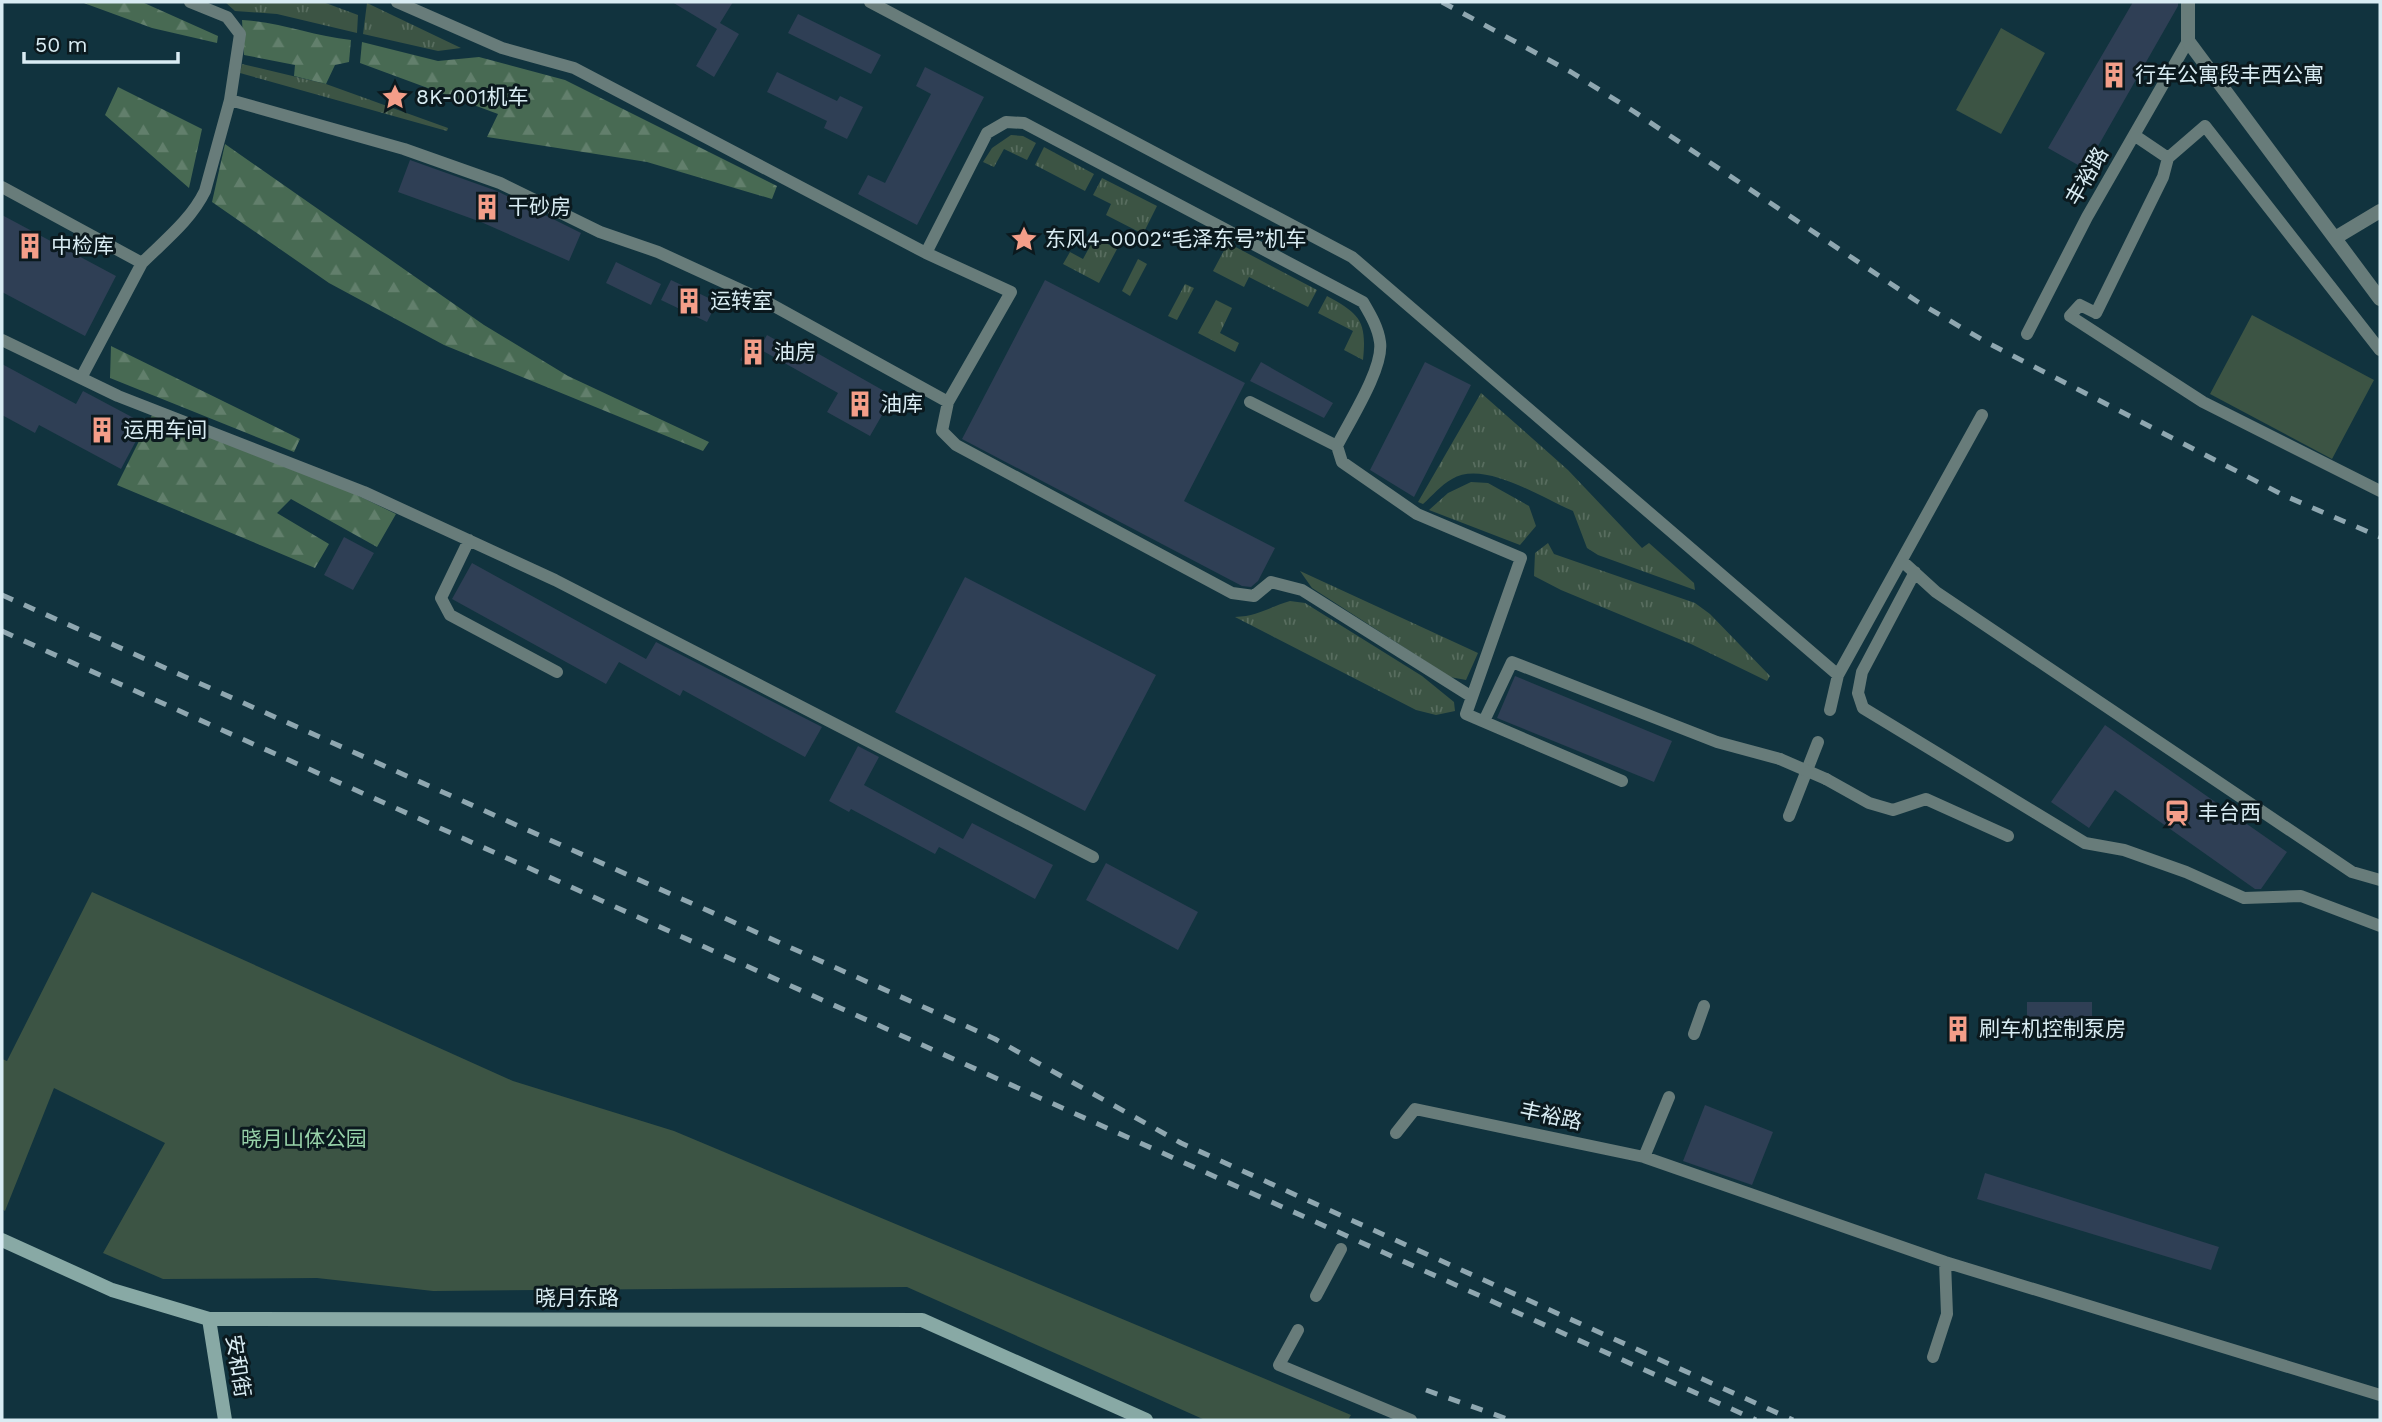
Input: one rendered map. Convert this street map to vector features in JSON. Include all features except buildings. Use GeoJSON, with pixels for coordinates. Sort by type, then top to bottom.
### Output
{"type":"FeatureCollection","features":[{"type":"Feature","properties":{"kind":"street","name":"丰裕路"},"geometry":{"type":"LineString","coordinates":[[2188,2],[2188,41]]}},
{"type":"Feature","properties":{"kind":"street"},"geometry":{"type":"LineString","coordinates":[[2188,41],[2380,299]]}},
{"type":"Feature","properties":{"kind":"street"},"geometry":{"type":"LineString","coordinates":[[2335,238],[2380,211]]}},
{"type":"Feature","properties":{"kind":"street","name":"晓月东路"},"geometry":{"type":"LineString","coordinates":[[2,1240],[112,1290],[209,1319],[922,1320],[1146,1420]]}},
{"type":"Feature","properties":{"kind":"street","name":"安和街"},"geometry":{"type":"LineString","coordinates":[[209,1319],[225,1420]]}},
{"type":"Feature","properties":{"kind":"lane"},"geometry":{"type":"LineString","coordinates":[[81,378],[142,263],[199,204],[230,100],[240,34],[227,16],[190,2]]}},
{"type":"Feature","properties":{"kind":"lane"},"geometry":{"type":"LineString","coordinates":[[397,2],[502,48],[574,68],[926,253],[1011,292],[948,402],[943,431],[956,445],[1232,593],[1254,596],[1271,582],[1301,590],[1472,697]]}},
{"type":"Feature","properties":{"kind":"lane"},"geometry":{"type":"LineString","coordinates":[[870,2],[1352,257],[1838,675]]}},
{"type":"Feature","properties":{"kind":"lane","name":"丰裕路"},"geometry":{"type":"LineString","coordinates":[[2027,334],[2087,217],[2188,41]]}},
{"type":"Feature","properties":{"kind":"lane"},"geometry":{"type":"LineString","coordinates":[[230,100],[404,149],[500,183],[600,232],[657,252],[765,301],[948,402]]}},
{"type":"Feature","properties":{"kind":"lane"},"geometry":{"type":"LineString","coordinates":[[926,253],[987,133],[1006,122],[1024,123],[1363,302],[1372,316],[1380,343],[1377,365],[1337,446],[1342,463],[1417,514],[1521,558],[1466,713],[1622,780]]}},
{"type":"Feature","properties":{"kind":"lane"},"geometry":{"type":"LineString","coordinates":[[2380,350],[2205,126],[2168,158],[2163,177],[2096,313],[2080,305],[2070,316],[2203,402],[2380,491]]}},
{"type":"Feature","properties":{"kind":"lane"},"geometry":{"type":"LineString","coordinates":[[2134,135],[2168,158]]}},
{"type":"Feature","properties":{"kind":"lane"},"geometry":{"type":"LineString","coordinates":[[2,187],[142,263]]}},
{"type":"Feature","properties":{"kind":"lane"},"geometry":{"type":"LineString","coordinates":[[2,340],[118,396],[365,492],[555,580],[1093,857]]}},
{"type":"Feature","properties":{"kind":"lane"},"geometry":{"type":"LineString","coordinates":[[1250,402],[1337,446]]}},
{"type":"Feature","properties":{"kind":"lane"},"geometry":{"type":"LineString","coordinates":[[1830,710],[1838,675],[1982,415]]}},
{"type":"Feature","properties":{"kind":"lane"},"geometry":{"type":"LineString","coordinates":[[469,540],[442,598],[450,615],[557,672]]}},
{"type":"Feature","properties":{"kind":"lane"},"geometry":{"type":"LineString","coordinates":[[1902,561],[1937,592],[2318,849],[2353,872],[2380,880]]}},
{"type":"Feature","properties":{"kind":"lane"},"geometry":{"type":"LineString","coordinates":[[1915,572],[1862,671],[1858,693],[1863,708],[2085,843],[2124,850],[2186,872],[2244,898],[2301,896],[2380,926]]}},
{"type":"Feature","properties":{"kind":"lane"},"geometry":{"type":"LineString","coordinates":[[1484,722],[1512,662],[1717,742],[1780,759],[1826,779],[1869,803],[1893,810],[1926,799],[2008,836]]}},
{"type":"Feature","properties":{"kind":"lane"},"geometry":{"type":"LineString","coordinates":[[1789,816],[1818,742]]}},
{"type":"Feature","properties":{"kind":"lane"},"geometry":{"type":"LineString","coordinates":[[1695,1034],[1704,1006]]}},
{"type":"Feature","properties":{"kind":"lane"},"geometry":{"type":"LineString","coordinates":[[1669,1097],[1644,1157],[1945,1262],[2380,1395]]}},
{"type":"Feature","properties":{"kind":"lane","name":"丰裕路"},"geometry":{"type":"LineString","coordinates":[[1396,1133],[1415,1109],[1644,1157]]}},
{"type":"Feature","properties":{"kind":"lane"},"geometry":{"type":"LineString","coordinates":[[1316,1296],[1341,1249]]}},
{"type":"Feature","properties":{"kind":"lane"},"geometry":{"type":"LineString","coordinates":[[1933,1357],[1947,1314],[1945,1262]]}},
{"type":"Feature","properties":{"kind":"lane"},"geometry":{"type":"LineString","coordinates":[[1298,1330],[1279,1365],[1411,1420]]}},
{"type":"Feature","properties":{"kind":"green space"},"geometry":{"type":"Polygon","coordinates":[[[81,2],[142,2],[218,36],[217,43],[152,28],[81,2]]]}},
{"type":"Feature","properties":{"kind":"green space"},"geometry":{"type":"Polygon","coordinates":[[[225,2],[323,2],[358,15],[357,33],[277,14],[235,11],[225,2]]]}},
{"type":"Feature","properties":{"kind":"green space"},"geometry":{"type":"Polygon","coordinates":[[[367,3],[461,48],[438,51],[363,34],[367,3]]]}},
{"type":"Feature","properties":{"kind":"green space"},"geometry":{"type":"Polygon","coordinates":[[[242,20],[351,40],[349,62],[335,65],[326,84],[294,76],[295,65],[244,55],[242,20]]]}},
{"type":"Feature","properties":{"kind":"green space"},"geometry":{"type":"Polygon","coordinates":[[[2001,28],[2045,53],[2001,134],[1956,110],[2001,28]]]}},
{"type":"Feature","properties":{"kind":"green space"},"geometry":{"type":"Polygon","coordinates":[[[362,42],[438,61],[479,57],[565,80],[777,186],[772,199],[647,162],[487,137],[498,114],[360,63],[362,42]]]}},
{"type":"Feature","properties":{"kind":"green space"},"geometry":{"type":"Polygon","coordinates":[[[242,64],[326,84],[448,128],[447,131],[240,73],[242,64]]]}},
{"type":"Feature","properties":{"kind":"green space"},"geometry":{"type":"Polygon","coordinates":[[[118,87],[202,129],[189,188],[105,115],[118,87]]]}},
{"type":"Feature","properties":{"kind":"green space"},"geometry":{"type":"Polygon","coordinates":[[[1011,135],[1023,136],[1036,143],[1027,160],[1004,149],[994,167],[983,162],[992,148],[1011,135]]]}},
{"type":"Feature","properties":{"kind":"green space"},"geometry":{"type":"Polygon","coordinates":[[[225,144],[484,325],[568,376],[709,442],[703,451],[444,345],[329,283],[212,202],[225,144]]]}},
{"type":"Feature","properties":{"kind":"green space"},"geometry":{"type":"Polygon","coordinates":[[[1044,147],[1094,174],[1085,191],[1035,165],[1044,147]]]}},
{"type":"Feature","properties":{"kind":"green space"},"geometry":{"type":"Polygon","coordinates":[[[1102,178],[1157,206],[1143,234],[1106,215],[1111,204],[1093,195],[1102,178]]]}},
{"type":"Feature","properties":{"kind":"green space"},"geometry":{"type":"Polygon","coordinates":[[[1095,237],[1117,249],[1099,283],[1063,264],[1070,252],[1083,259],[1095,237]]]}},
{"type":"Feature","properties":{"kind":"green space"},"geometry":{"type":"Polygon","coordinates":[[[1228,243],[1317,290],[1308,307],[1249,277],[1244,287],[1213,271],[1228,243]]]}},
{"type":"Feature","properties":{"kind":"green space"},"geometry":{"type":"Polygon","coordinates":[[[1138,259],[1147,264],[1130,296],[1122,291],[1138,259]]]}},
{"type":"Feature","properties":{"kind":"green space"},"geometry":{"type":"Polygon","coordinates":[[[1185,284],[1194,288],[1177,320],[1168,316],[1185,284]]]}},
{"type":"Feature","properties":{"kind":"green space"},"geometry":{"type":"Polygon","coordinates":[[[1327,296],[1347,308],[1359,320],[1364,336],[1363,360],[1344,350],[1353,331],[1318,313],[1327,296]]]}},
{"type":"Feature","properties":{"kind":"green space"},"geometry":{"type":"Polygon","coordinates":[[[1216,300],[1232,308],[1220,333],[1239,343],[1235,352],[1198,333],[1216,300]]]}},
{"type":"Feature","properties":{"kind":"green space"},"geometry":{"type":"Polygon","coordinates":[[[2252,315],[2374,380],[2332,459],[2210,394],[2252,315]]]}},
{"type":"Feature","properties":{"kind":"green space"},"geometry":{"type":"Polygon","coordinates":[[[111,346],[300,439],[294,452],[110,378],[111,346]]]}},
{"type":"Feature","properties":{"kind":"green space"},"geometry":{"type":"Polygon","coordinates":[[[1481,393],[1568,470],[1642,548],[1649,543],[1694,583],[1695,590],[1598,555],[1587,548],[1573,511],[1496,477],[1465,474],[1448,481],[1423,504],[1418,502],[1481,393]]]}},
{"type":"Feature","properties":{"kind":"green space"},"geometry":{"type":"Polygon","coordinates":[[[152,415],[291,463],[396,514],[377,547],[291,499],[277,513],[329,544],[315,568],[117,485],[152,415]]]}},
{"type":"Feature","properties":{"kind":"green space"},"geometry":{"type":"Polygon","coordinates":[[[1471,482],[1488,483],[1529,506],[1536,526],[1520,545],[1429,510],[1448,493],[1471,482]]]}},
{"type":"Feature","properties":{"kind":"green space"},"geometry":{"type":"Polygon","coordinates":[[[1548,543],[1554,554],[1695,603],[1710,614],[1770,676],[1767,681],[1691,644],[1561,590],[1534,576],[1535,553],[1548,543]]]}},
{"type":"Feature","properties":{"kind":"green space"},"geometry":{"type":"Polygon","coordinates":[[[1300,571],[1478,653],[1466,680],[1450,677],[1312,588],[1300,571]]]}},
{"type":"Feature","properties":{"kind":"green space"},"geometry":{"type":"Polygon","coordinates":[[[1290,601],[1305,603],[1422,676],[1454,702],[1455,711],[1436,715],[1416,710],[1235,617],[1257,613],[1290,601]]]}},
{"type":"Feature","properties":{"kind":"green space","name":"晓月山体公园"},"geometry":{"type":"Polygon","coordinates":[[[92,892],[513,1081],[674,1131],[1351,1415],[1348,1420],[1205,1420],[907,1287],[433,1291],[317,1278],[163,1279],[103,1253],[165,1143],[54,1088],[5,1211],[2,1209],[2,1059],[7,1061],[92,892]]]}},
{"type":"Feature","properties":{"kind":"railway"},"geometry":{"type":"LineString","coordinates":[[1442,2],[1571,72],[1918,302],[1986,342],[2283,495],[2380,537]]}},
{"type":"Feature","properties":{"kind":"railway"},"geometry":{"type":"LineString","coordinates":[[2,595],[995,1039],[1181,1143],[1793,1420]]}},
{"type":"Feature","properties":{"kind":"railway"},"geometry":{"type":"LineString","coordinates":[[2,631],[1756,1420]]}},
{"type":"Feature","properties":{"kind":"railway"},"geometry":{"type":"LineString","coordinates":[[1426,1390],[1510,1420]]}},
{"type":"Feature","properties":{"kind":"place","name":"行车公寓段丰西公寓"},"geometry":{"type":"Point","coordinates":[2114,75]}},
{"type":"Feature","properties":{"kind":"place","name":"8K-001机车"},"geometry":{"type":"Point","coordinates":[395,97]}},
{"type":"Feature","properties":{"kind":"place","name":"干砂房"},"geometry":{"type":"Point","coordinates":[487,207]}},
{"type":"Feature","properties":{"kind":"place","name":"东风4-0002“毛泽东号”机车"},"geometry":{"type":"Point","coordinates":[1024,239]}},
{"type":"Feature","properties":{"kind":"place","name":"中检库"},"geometry":{"type":"Point","coordinates":[30,246]}},
{"type":"Feature","properties":{"kind":"place","name":"运转室"},"geometry":{"type":"Point","coordinates":[689,301]}},
{"type":"Feature","properties":{"kind":"place","name":"油房"},"geometry":{"type":"Point","coordinates":[753,352]}},
{"type":"Feature","properties":{"kind":"place","name":"油库"},"geometry":{"type":"Point","coordinates":[860,404]}},
{"type":"Feature","properties":{"kind":"place","name":"运用车间"},"geometry":{"type":"Point","coordinates":[102,430]}},
{"type":"Feature","properties":{"kind":"place","name":"丰台西"},"geometry":{"type":"Point","coordinates":[2177,813]}},
{"type":"Feature","properties":{"kind":"place","name":"刷车机控制泵房"},"geometry":{"type":"Point","coordinates":[1958,1029]}}]}
